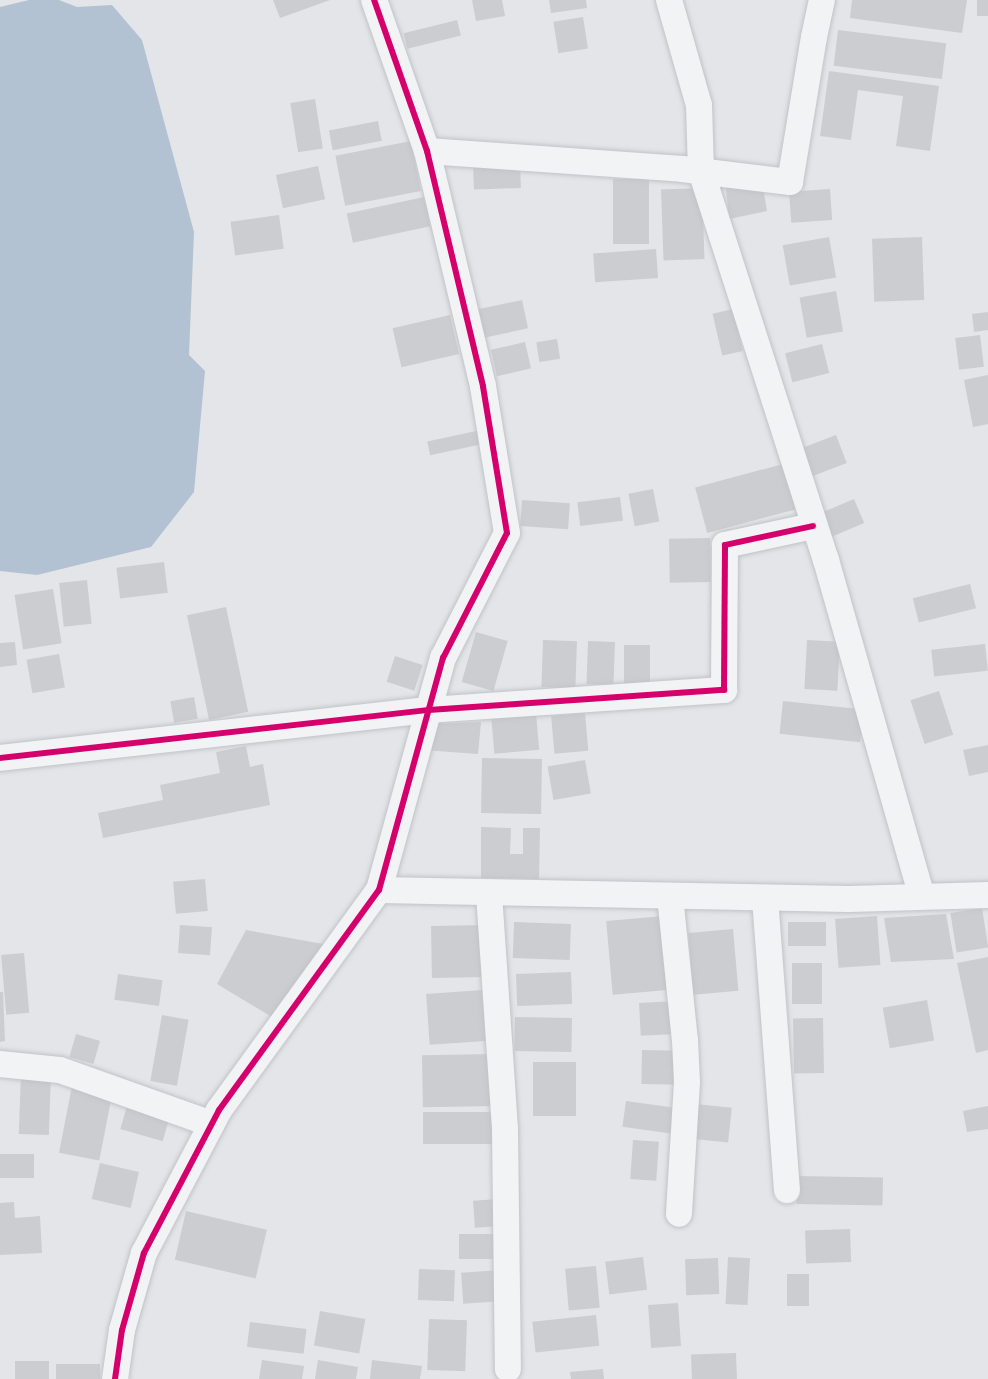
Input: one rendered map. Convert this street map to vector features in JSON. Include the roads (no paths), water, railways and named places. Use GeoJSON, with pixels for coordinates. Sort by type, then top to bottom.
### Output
{"type":"FeatureCollection","features":[{"type":"Feature","properties":{"kind":"street"},"geometry":{"type":"LineString","coordinates":[[115,1379],[122,1330],[144,1253],[212,1124],[379,890],[443,658],[507,533],[483,386],[427,151],[374,0]]}},
{"type":"Feature","properties":{"kind":"street"},"geometry":{"type":"LineString","coordinates":[[669,0],[699,105],[700,171],[813,526],[826,560],[922,896]]}},
{"type":"Feature","properties":{"kind":"street"},"geometry":{"type":"LineString","coordinates":[[427,151],[700,171],[790,182],[822,0]]}},
{"type":"Feature","properties":{"kind":"street"},"geometry":{"type":"LineString","coordinates":[[0,758],[428,710],[724,690],[725,545],[813,526]]}},
{"type":"Feature","properties":{"kind":"street"},"geometry":{"type":"LineString","coordinates":[[379,890],[489,894],[848,899],[988,895]]}},
{"type":"Feature","properties":{"kind":"street"},"geometry":{"type":"LineString","coordinates":[[489,894],[505,1129],[508,1369]]}},
{"type":"Feature","properties":{"kind":"street"},"geometry":{"type":"LineString","coordinates":[[670,896],[685,1040],[687,1082],[678,1214]]}},
{"type":"Feature","properties":{"kind":"street"},"geometry":{"type":"LineString","coordinates":[[765,898],[787,1190]]}},
{"type":"Feature","properties":{"kind":"street"},"geometry":{"type":"LineString","coordinates":[[0,1064],[60,1070],[212,1124]]}},
{"type":"Feature","properties":{"kind":"water"},"geometry":{"type":"Polygon","coordinates":[[[29,0],[59,0],[77,7],[112,5],[142,40],[194,232],[189,355],[205,371],[194,492],[151,547],[37,575],[0,571],[0,7],[29,0]]]}}]}
